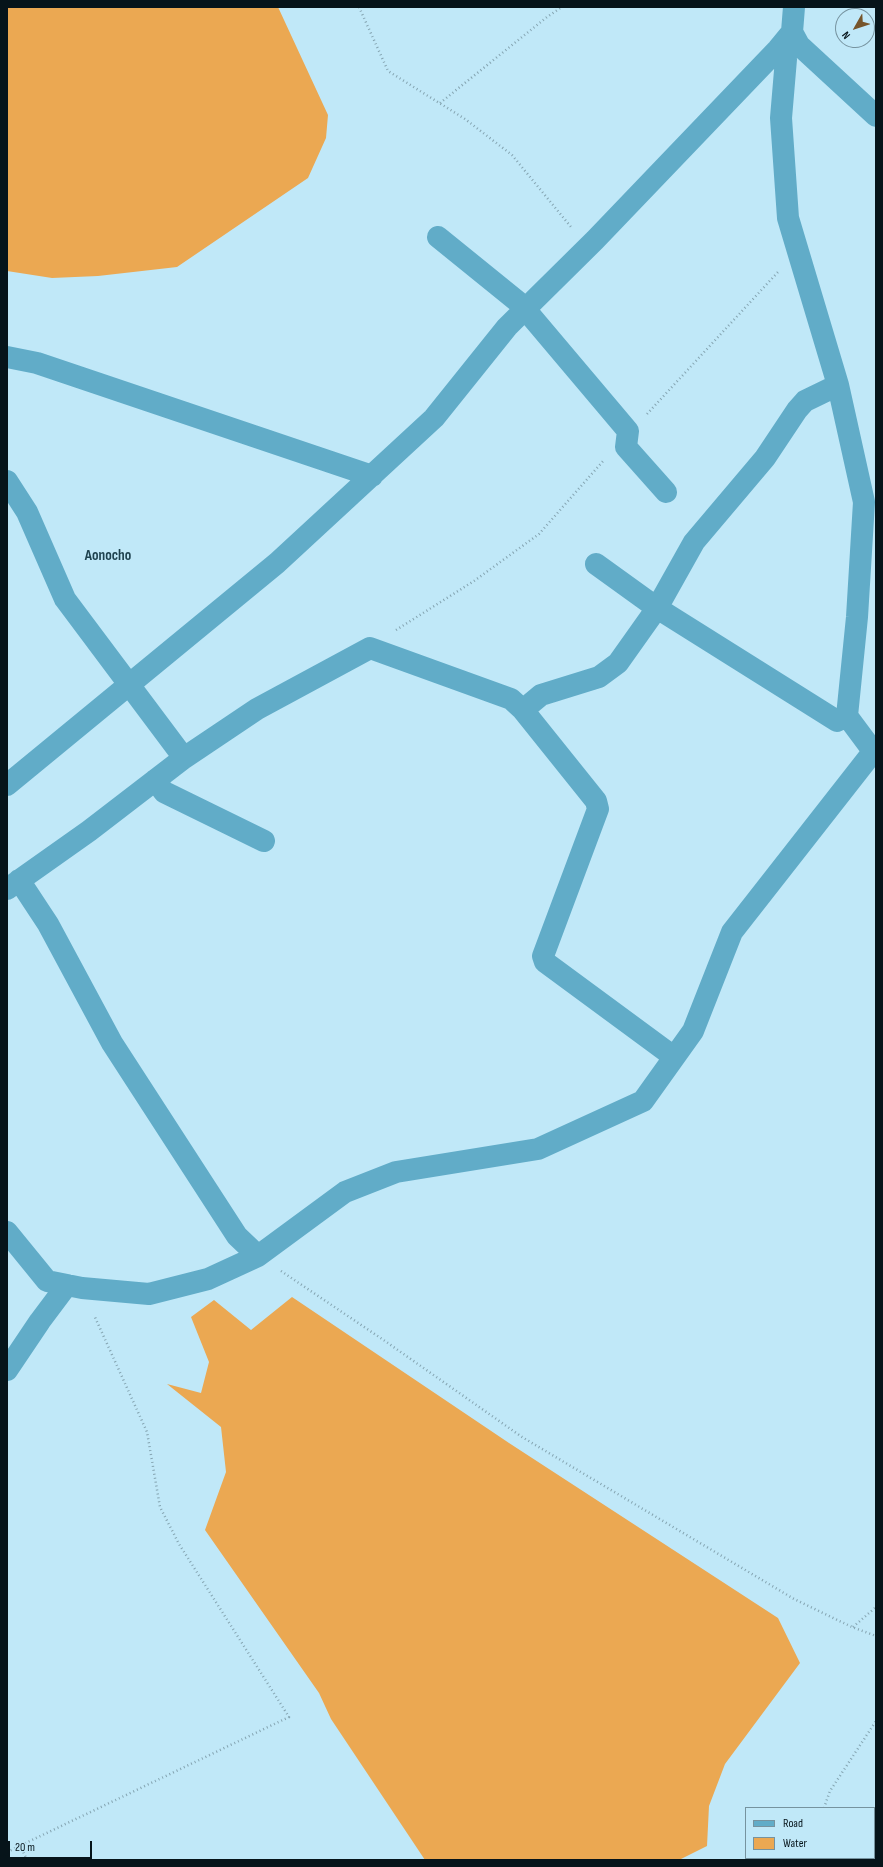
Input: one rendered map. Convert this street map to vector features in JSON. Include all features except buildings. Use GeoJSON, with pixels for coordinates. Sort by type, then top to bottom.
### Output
{"type":"FeatureCollection","features":[{"type":"Feature","properties":{"kind":"street"},"geometry":{"type":"LineString","coordinates":[[794,7],[792,32],[799,44],[876,116]]}},
{"type":"Feature","properties":{"kind":"street"},"geometry":{"type":"LineString","coordinates":[[7,785],[276,563],[434,418],[507,328],[588,248],[778,49],[792,32]]}},
{"type":"Feature","properties":{"kind":"street"},"geometry":{"type":"LineString","coordinates":[[7,1232],[47,1281],[75,1286],[149,1294],[208,1279],[258,1256],[345,1192],[360,1186],[396,1172],[538,1149],[643,1101],[693,1030],[732,932],[875,752],[847,716],[857,617],[864,502],[838,385],[788,218],[781,118],[786,59],[778,49]]}},
{"type":"Feature","properties":{"kind":"street"},"geometry":{"type":"LineString","coordinates":[[438,237],[517,301],[628,431],[626,447],[666,492]]}},
{"type":"Feature","properties":{"kind":"street"},"geometry":{"type":"LineString","coordinates":[[7,356],[37,363],[372,476]]}},
{"type":"Feature","properties":{"kind":"street"},"geometry":{"type":"LineString","coordinates":[[523,710],[541,696],[599,677],[618,663],[657,608],[694,542],[765,458],[797,410],[805,401],[838,385]]}},
{"type":"Feature","properties":{"kind":"street"},"geometry":{"type":"LineString","coordinates":[[7,481],[27,512],[65,599],[184,758]]}},
{"type":"Feature","properties":{"kind":"street"},"geometry":{"type":"LineString","coordinates":[[596,564],[657,608],[838,721],[847,716]]}},
{"type":"Feature","properties":{"kind":"street"},"geometry":{"type":"LineString","coordinates":[[258,1256],[237,1236],[112,1043],[48,924],[13,885],[89,831],[184,758],[257,710],[370,648],[511,699],[523,710],[596,801],[598,809],[543,956],[545,962],[674,1057]]}},
{"type":"Feature","properties":{"kind":"street"},"geometry":{"type":"LineString","coordinates":[[155,780],[164,792],[264,841]]}},
{"type":"Feature","properties":{"kind":"street"},"geometry":{"type":"LineString","coordinates":[[7,1370],[40,1321],[75,1286]]}},
{"type":"Feature","properties":{"kind":"path"},"geometry":{"type":"LineString","coordinates":[[359,7],[388,71],[465,119],[512,155],[588,248]]}},
{"type":"Feature","properties":{"kind":"path"},"geometry":{"type":"LineString","coordinates":[[440,103],[547,17],[562,7]]}},
{"type":"Feature","properties":{"kind":"path"},"geometry":{"type":"LineString","coordinates":[[370,648],[395,630],[474,581],[539,534],[628,431],[640,421],[778,271]]}},
{"type":"Feature","properties":{"kind":"path"},"geometry":{"type":"LineString","coordinates":[[258,1256],[385,1341],[522,1437],[794,1599],[852,1627],[876,1636]]}},
{"type":"Feature","properties":{"kind":"path"},"geometry":{"type":"LineString","coordinates":[[7,1852],[289,1717],[179,1544],[160,1507],[147,1432],[75,1286]]}},
{"type":"Feature","properties":{"kind":"path"},"geometry":{"type":"LineString","coordinates":[[852,1627],[876,1607]]}},
{"type":"Feature","properties":{"kind":"path"},"geometry":{"type":"LineString","coordinates":[[824,1807],[830,1791],[876,1720]]}},
{"type":"Feature","properties":{"kind":"path"},"geometry":{"type":"LineString","coordinates":[[20,1845],[27,1860]]}},
{"type":"Feature","properties":{"kind":"water"},"geometry":{"type":"Polygon","coordinates":[[[7,7],[278,7],[328,115],[326,138],[308,178],[177,267],[98,276],[52,278],[7,271],[7,7]]]}},
{"type":"Feature","properties":{"kind":"water"},"geometry":{"type":"Polygon","coordinates":[[[292,1297],[509,1443],[778,1618],[800,1663],[725,1764],[709,1806],[707,1846],[679,1860],[425,1860],[331,1719],[319,1693],[205,1530],[226,1472],[221,1427],[167,1384],[201,1393],[209,1362],[191,1317],[214,1300],[251,1330],[292,1297]]]}},
{"type":"Feature","properties":{"kind":"district","name":"Aonocho"},"geometry":{"type":"Point","coordinates":[108,556]}}]}
